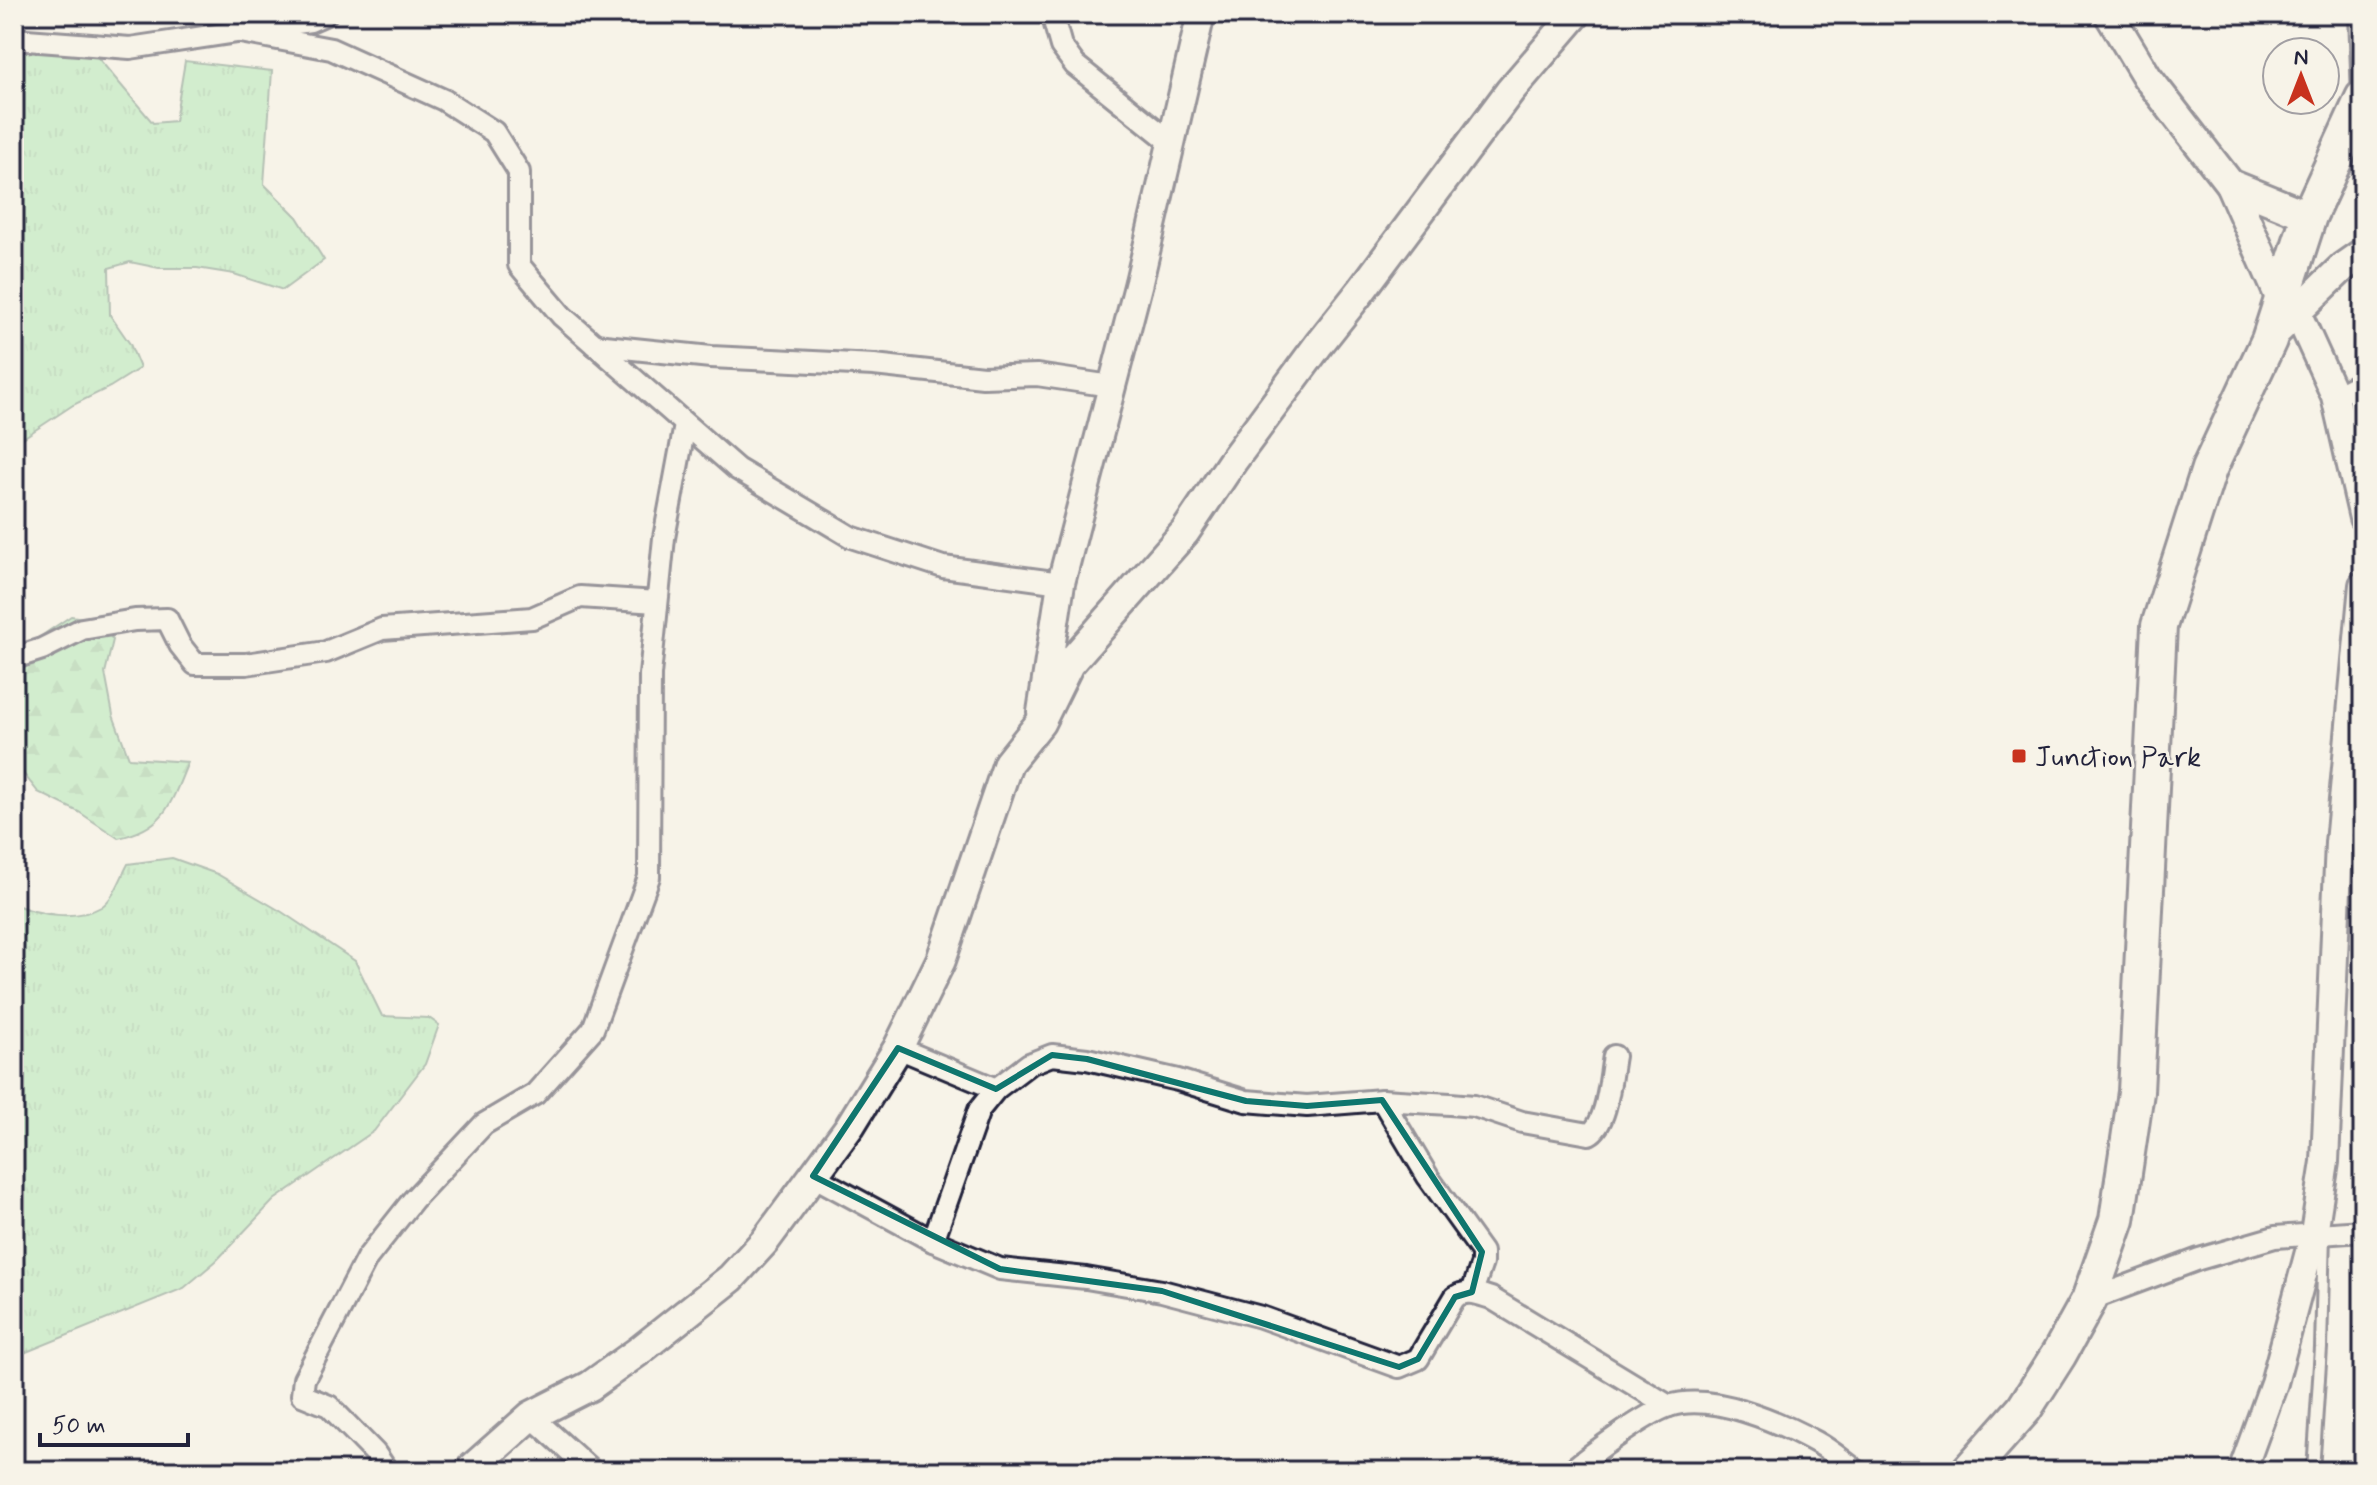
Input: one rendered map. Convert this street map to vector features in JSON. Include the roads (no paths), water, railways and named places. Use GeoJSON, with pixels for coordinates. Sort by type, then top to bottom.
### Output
{"type":"FeatureCollection","features":[{"type":"Feature","properties":{"kind":"highway"},"geometry":{"type":"LineString","coordinates":[[1969,1471],[2024,1409],[2059,1354],[2089,1300],[2117,1220],[2136,1092],[2159,626],[2209,469],[2269,340],[2289,306],[2309,216],[2363,98]]}},
{"type":"Feature","properties":{"kind":"main road"},"geometry":{"type":"LineString","coordinates":[[469,1471],[531,1416],[590,1386],[731,1278],[765,1241],[850,1126],[898,1048],[941,960],[1008,763],[1040,723],[1069,664],[1185,532],[1319,344],[1510,91],[1576,14]]}},
{"type":"Feature","properties":{"kind":"main road"},"geometry":{"type":"LineString","coordinates":[[2109,14],[2147,77],[2230,184],[2289,306],[2363,253]]}},
{"type":"Feature","properties":{"kind":"main road"},"geometry":{"type":"LineString","coordinates":[[2230,184],[2309,216]]}},
{"type":"Feature","properties":{"kind":"street"},"geometry":{"type":"LineString","coordinates":[[14,39],[130,48],[310,21],[326,14]]}},
{"type":"Feature","properties":{"kind":"street"},"geometry":{"type":"LineString","coordinates":[[1052,14],[1061,46],[1075,65],[1172,143]]}},
{"type":"Feature","properties":{"kind":"street"},"geometry":{"type":"LineString","coordinates":[[1040,723],[1061,583],[1139,282],[1201,14]]}},
{"type":"Feature","properties":{"kind":"street"},"geometry":{"type":"LineString","coordinates":[[2360,14],[2363,98]]}},
{"type":"Feature","properties":{"kind":"street"},"geometry":{"type":"LineString","coordinates":[[235,31],[331,49],[444,100],[494,132],[519,172],[519,265],[562,316],[737,469],[851,537],[943,567],[1061,583]]}},
{"type":"Feature","properties":{"kind":"street"},"geometry":{"type":"LineString","coordinates":[[2289,306],[2335,396],[2363,518]]}},
{"type":"Feature","properties":{"kind":"street"},"geometry":{"type":"LineString","coordinates":[[595,345],[711,357],[874,365],[983,377],[1037,375],[1111,386]]}},
{"type":"Feature","properties":{"kind":"street"},"geometry":{"type":"LineString","coordinates":[[2335,396],[2363,382]]}},
{"type":"Feature","properties":{"kind":"street"},"geometry":{"type":"LineString","coordinates":[[387,1471],[375,1453],[329,1406],[302,1395],[304,1379],[367,1258],[413,1200],[484,1124],[535,1094],[593,1029],[649,877],[650,675],[664,538],[685,425]]}},
{"type":"Feature","properties":{"kind":"street"},"geometry":{"type":"LineString","coordinates":[[2242,1471],[2274,1383],[2319,1233],[2339,843],[2363,585]]}},
{"type":"Feature","properties":{"kind":"street"},"geometry":{"type":"LineString","coordinates":[[14,658],[42,649],[82,629],[135,620],[167,619],[180,645],[195,664],[246,664],[326,652],[382,629],[532,618],[580,597],[657,602]]}},
{"type":"Feature","properties":{"kind":"street"},"geometry":{"type":"LineString","coordinates":[[898,1048],[996,1089]]}},
{"type":"Feature","properties":{"kind":"street"},"geometry":{"type":"LineString","coordinates":[[933,1241],[979,1110],[996,1089],[1029,1064],[1052,1055],[1087,1059],[1163,1076],[1246,1101],[1307,1106],[1382,1100],[1474,1106],[1522,1122],[1589,1134],[1597,1130],[1602,1120],[1614,1056]]}},
{"type":"Feature","properties":{"kind":"street"},"geometry":{"type":"LineString","coordinates":[[1382,1100],[1428,1177],[1482,1252],[1482,1263],[1472,1292]]}},
{"type":"Feature","properties":{"kind":"street"},"geometry":{"type":"LineString","coordinates":[[813,1176],[933,1241],[1000,1269],[1086,1278],[1162,1291],[1344,1345],[1399,1367],[1418,1359],[1455,1297],[1472,1292],[1491,1298],[1669,1406]]}},
{"type":"Feature","properties":{"kind":"street"},"geometry":{"type":"LineString","coordinates":[[2089,1300],[2199,1259],[2275,1237],[2363,1231]]}},
{"type":"Feature","properties":{"kind":"street"},"geometry":{"type":"LineString","coordinates":[[1571,1471],[1635,1425],[1669,1406],[1700,1402],[1747,1412],[1818,1443],[1857,1471]]}},
{"type":"Feature","properties":{"kind":"street"},"geometry":{"type":"LineString","coordinates":[[531,1416],[592,1471]]}},
{"type":"Feature","properties":{"kind":"lane"},"geometry":{"type":"LineString","coordinates":[[2313,1471],[2321,1348],[2319,1233]]}},
{"type":"Feature","properties":{"kind":"place","name":"Junction Park"},"geometry":{"type":"Point","coordinates":[2019,756]}}]}
